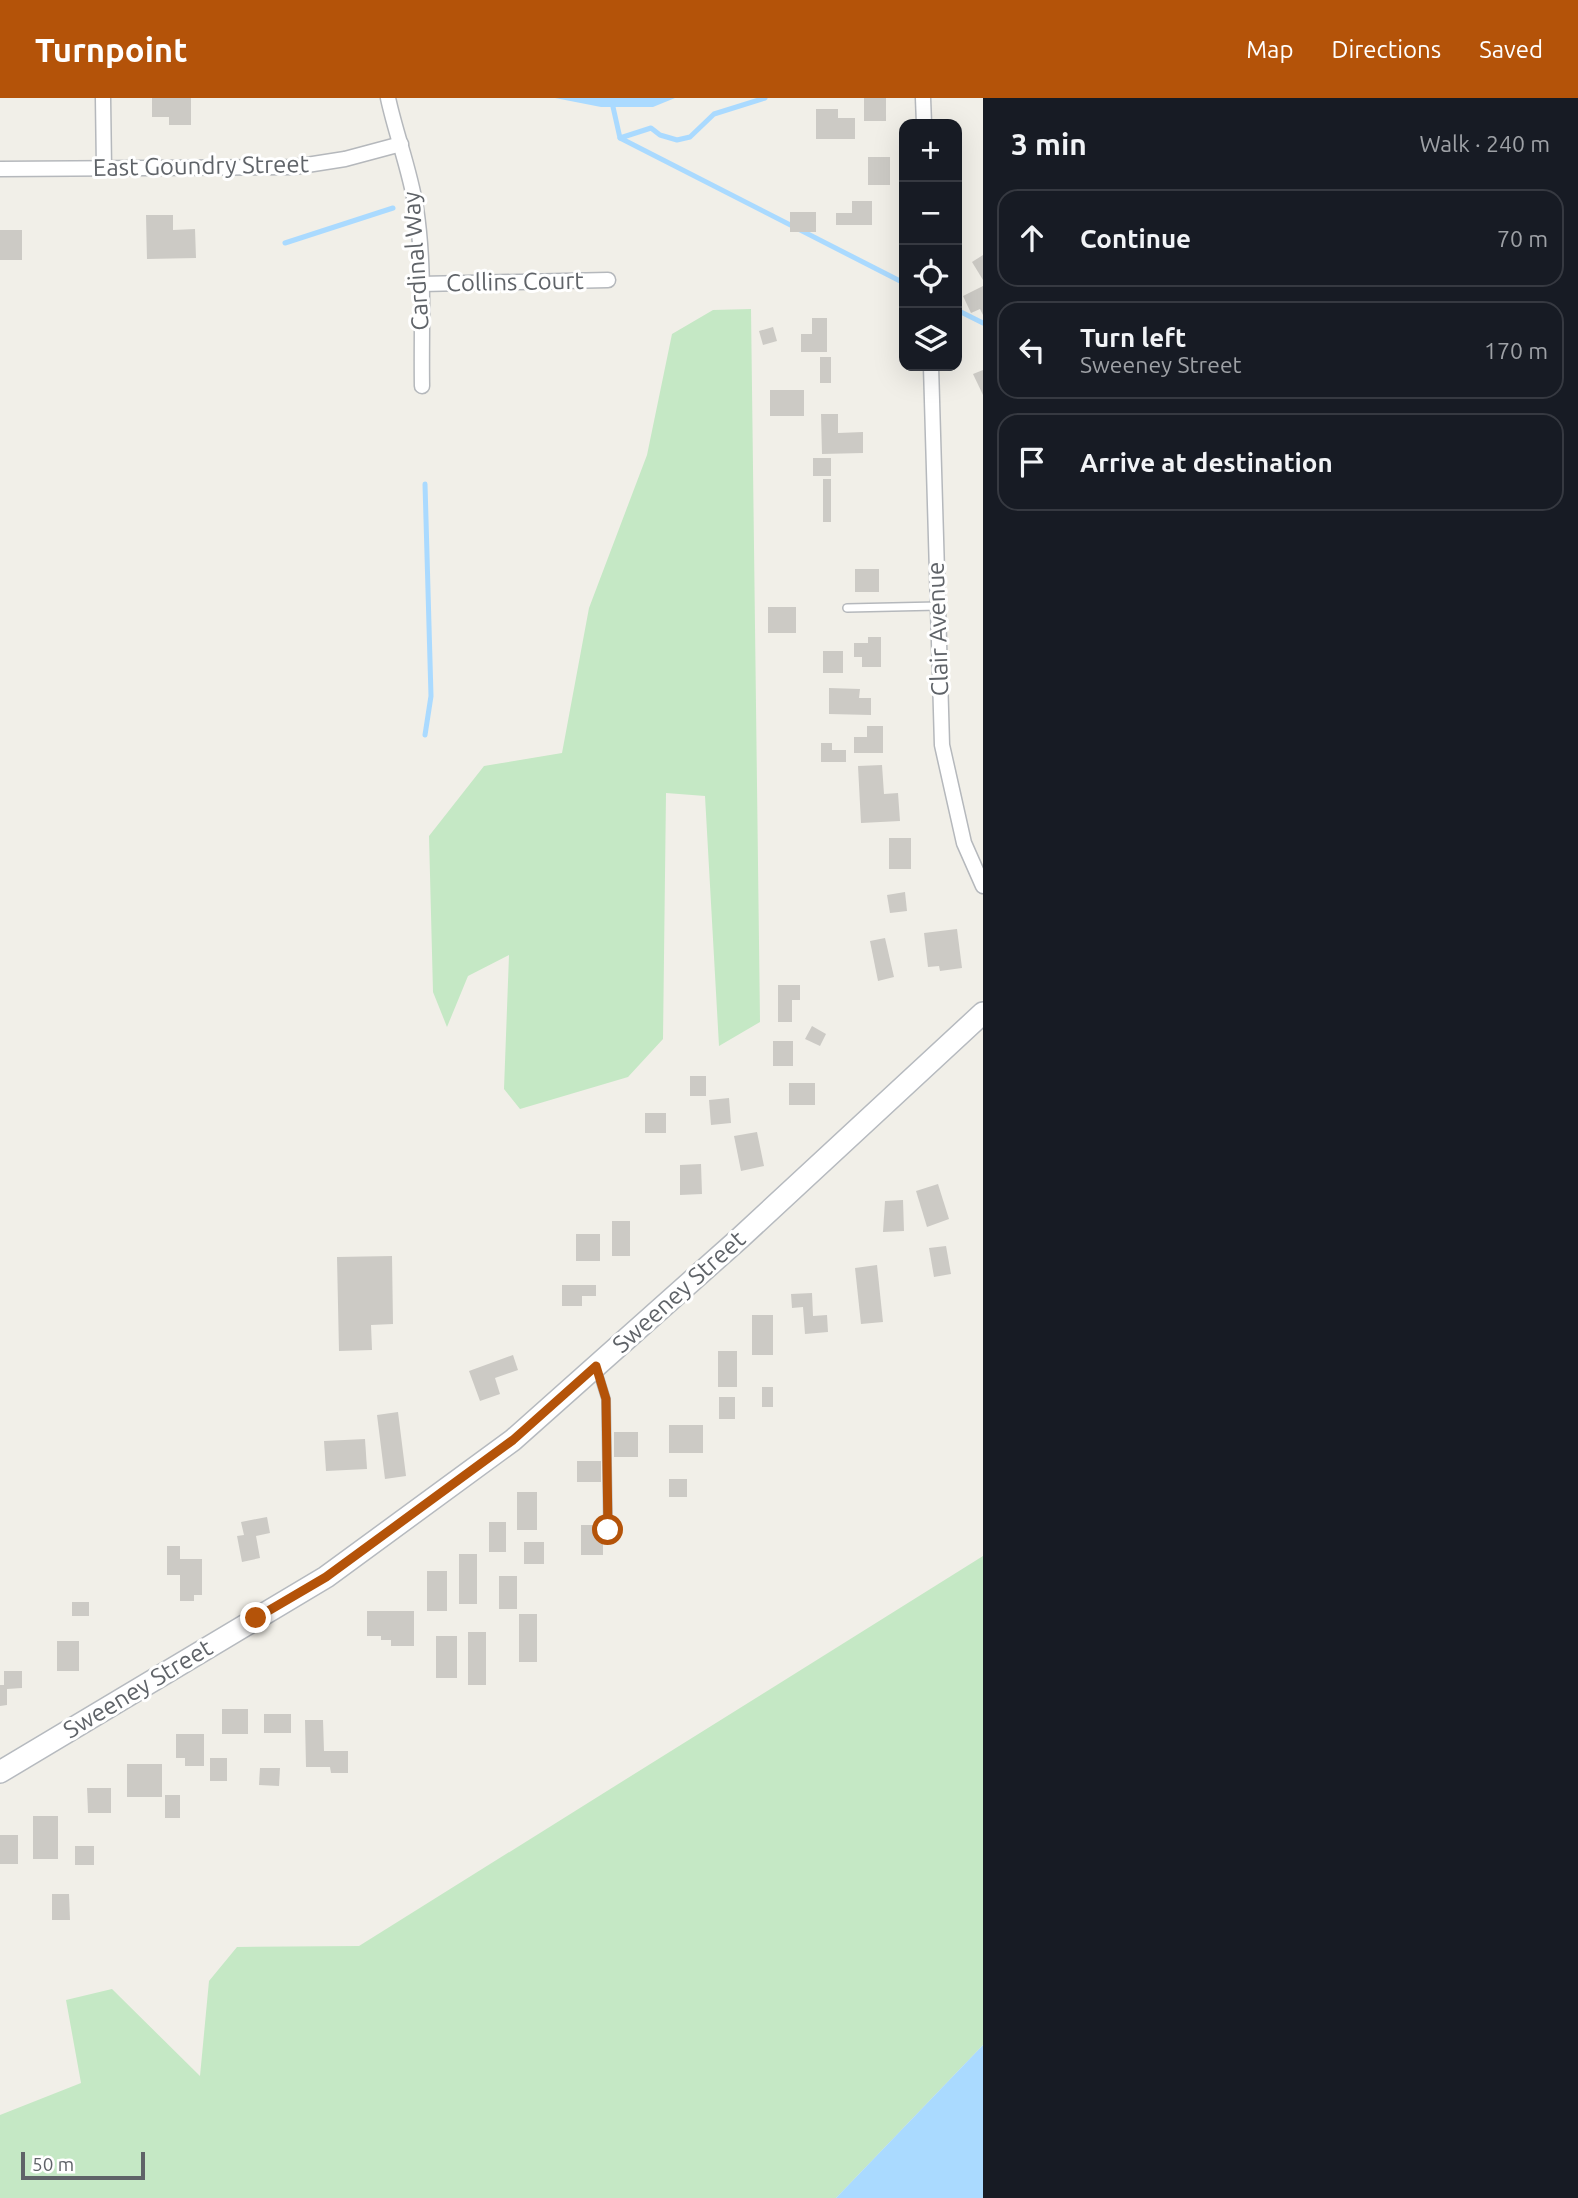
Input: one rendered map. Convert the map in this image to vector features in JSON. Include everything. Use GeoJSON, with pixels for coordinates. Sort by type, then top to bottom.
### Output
{"type":"FeatureCollection","features":[{"type":"Feature","properties":{"kind":"street"},"geometry":{"type":"LineString","coordinates":[[103,98],[104,169]]}},
{"type":"Feature","properties":{"kind":"street","name":"Cardinal Way"},"geometry":{"type":"LineString","coordinates":[[388,98],[410,175],[416,210],[421,284],[422,386]]}},
{"type":"Feature","properties":{"kind":"street"},"geometry":{"type":"LineString","coordinates":[[923,98],[924,119]]}},
{"type":"Feature","properties":{"kind":"street","name":"East Goundry Street"},"geometry":{"type":"LineString","coordinates":[[0,169],[294,167],[345,159],[401,144]]}},
{"type":"Feature","properties":{"kind":"street","name":"Collins Court"},"geometry":{"type":"LineString","coordinates":[[421,284],[608,280]]}},
{"type":"Feature","properties":{"kind":"street","name":"Clair Avenue"},"geometry":{"type":"LineString","coordinates":[[931,371],[942,745],[964,843],[983,886]]}},
{"type":"Feature","properties":{"kind":"street","name":"Sweeney Street"},"geometry":{"type":"LineString","coordinates":[[0,1772],[326,1577],[513,1440],[748,1230],[983,1013]]}},
{"type":"Feature","properties":{"kind":"lane"},"geometry":{"type":"LineString","coordinates":[[848,608],[938,606]]}},
{"type":"Feature","properties":{"kind":"lane"},"geometry":{"type":"LineString","coordinates":[[596,1366],[606,1399],[608,1530]]}},
{"type":"Feature","properties":{"kind":"green space"},"geometry":{"type":"Polygon","coordinates":[[[751,309],[760,1022],[719,1046],[705,796],[666,793],[663,1039],[628,1077],[520,1109],[504,1089],[509,955],[468,976],[447,1027],[433,992],[429,836],[484,766],[562,753],[589,608],[647,455],[672,334],[713,310],[751,309]]]}},
{"type":"Feature","properties":{"kind":"green space"},"geometry":{"type":"Polygon","coordinates":[[[983,1556],[983,2045],[836,2198],[0,2198],[0,2115],[81,2083],[66,2000],[112,1989],[200,2076],[209,1981],[237,1947],[359,1946],[983,1556]]]}},
{"type":"Feature","properties":{"kind":"water"},"geometry":{"type":"Polygon","coordinates":[[[555,98],[675,98],[653,107],[601,107],[555,98]]]}},
{"type":"Feature","properties":{"kind":"water"},"geometry":{"type":"Polygon","coordinates":[[[983,2045],[983,2198],[836,2198],[983,2045]]]}},
{"type":"Feature","properties":{"kind":"building"},"geometry":{"type":"Polygon","coordinates":[[[152,98],[191,98],[191,125],[169,125],[169,117],[152,117],[152,98]]]}},
{"type":"Feature","properties":{"kind":"building"},"geometry":{"type":"Polygon","coordinates":[[[864,98],[886,98],[886,121],[864,121],[864,98]]]}},
{"type":"Feature","properties":{"kind":"building"},"geometry":{"type":"Polygon","coordinates":[[[816,109],[838,109],[838,118],[855,118],[855,139],[816,139],[816,109]]]}},
{"type":"Feature","properties":{"kind":"building"},"geometry":{"type":"Polygon","coordinates":[[[868,157],[890,157],[890,185],[868,185],[868,157]]]}},
{"type":"Feature","properties":{"kind":"building"},"geometry":{"type":"Polygon","coordinates":[[[852,201],[872,201],[872,225],[836,225],[836,213],[852,213],[852,201]]]}},
{"type":"Feature","properties":{"kind":"building"},"geometry":{"type":"Polygon","coordinates":[[[790,212],[816,212],[816,232],[790,232],[790,212]]]}},
{"type":"Feature","properties":{"kind":"building"},"geometry":{"type":"Polygon","coordinates":[[[146,215],[173,215],[173,230],[195,229],[196,258],[147,259],[146,215]]]}},
{"type":"Feature","properties":{"kind":"building"},"geometry":{"type":"Polygon","coordinates":[[[0,230],[22,230],[22,260],[0,260],[0,230]]]}},
{"type":"Feature","properties":{"kind":"building"},"geometry":{"type":"Polygon","coordinates":[[[983,255],[983,280],[972,262],[983,255]]]}},
{"type":"Feature","properties":{"kind":"building"},"geometry":{"type":"Polygon","coordinates":[[[983,286],[983,315],[980,309],[971,313],[963,296],[983,286]]]}},
{"type":"Feature","properties":{"kind":"building"},"geometry":{"type":"Polygon","coordinates":[[[812,318],[827,318],[827,352],[801,352],[801,334],[812,334],[812,318]]]}},
{"type":"Feature","properties":{"kind":"building"},"geometry":{"type":"Polygon","coordinates":[[[773,327],[777,341],[763,345],[759,331],[773,327]]]}},
{"type":"Feature","properties":{"kind":"building"},"geometry":{"type":"Polygon","coordinates":[[[820,357],[831,357],[831,383],[820,383],[820,357]]]}},
{"type":"Feature","properties":{"kind":"building"},"geometry":{"type":"Polygon","coordinates":[[[983,370],[983,395],[973,374],[983,370]]]}},
{"type":"Feature","properties":{"kind":"building"},"geometry":{"type":"Polygon","coordinates":[[[770,390],[804,390],[804,416],[770,416],[770,390]]]}},
{"type":"Feature","properties":{"kind":"building"},"geometry":{"type":"Polygon","coordinates":[[[821,414],[838,414],[838,433],[863,432],[863,453],[822,454],[821,414]]]}},
{"type":"Feature","properties":{"kind":"building"},"geometry":{"type":"Polygon","coordinates":[[[813,458],[831,458],[831,476],[813,476],[813,458]]]}},
{"type":"Feature","properties":{"kind":"building"},"geometry":{"type":"Polygon","coordinates":[[[823,479],[831,479],[831,522],[823,522],[823,479]]]}},
{"type":"Feature","properties":{"kind":"building"},"geometry":{"type":"Polygon","coordinates":[[[855,569],[879,569],[879,592],[855,592],[855,569]]]}},
{"type":"Feature","properties":{"kind":"building"},"geometry":{"type":"Polygon","coordinates":[[[768,607],[796,607],[796,633],[768,633],[768,607]]]}},
{"type":"Feature","properties":{"kind":"building"},"geometry":{"type":"Polygon","coordinates":[[[868,637],[881,637],[881,667],[862,667],[862,657],[854,657],[854,643],[868,643],[868,637]]]}},
{"type":"Feature","properties":{"kind":"building"},"geometry":{"type":"Polygon","coordinates":[[[823,651],[843,651],[843,673],[823,673],[823,651]]]}},
{"type":"Feature","properties":{"kind":"building"},"geometry":{"type":"Polygon","coordinates":[[[829,688],[860,689],[859,698],[871,698],[871,715],[829,714],[829,688]]]}},
{"type":"Feature","properties":{"kind":"building"},"geometry":{"type":"Polygon","coordinates":[[[867,726],[883,726],[883,753],[854,753],[854,737],[867,737],[867,726]]]}},
{"type":"Feature","properties":{"kind":"building"},"geometry":{"type":"Polygon","coordinates":[[[821,743],[832,743],[832,750],[846,750],[846,762],[821,762],[821,743]]]}},
{"type":"Feature","properties":{"kind":"building"},"geometry":{"type":"Polygon","coordinates":[[[882,765],[884,794],[898,793],[900,821],[861,823],[858,766],[882,765]]]}},
{"type":"Feature","properties":{"kind":"building"},"geometry":{"type":"Polygon","coordinates":[[[889,838],[911,838],[911,869],[889,869],[889,838]]]}},
{"type":"Feature","properties":{"kind":"building"},"geometry":{"type":"Polygon","coordinates":[[[905,892],[907,911],[890,913],[887,895],[905,892]]]}},
{"type":"Feature","properties":{"kind":"building"},"geometry":{"type":"Polygon","coordinates":[[[957,929],[962,968],[940,971],[939,966],[928,967],[924,933],[957,929]]]}},
{"type":"Feature","properties":{"kind":"building"},"geometry":{"type":"Polygon","coordinates":[[[885,938],[894,977],[878,981],[870,941],[885,938]]]}},
{"type":"Feature","properties":{"kind":"building"},"geometry":{"type":"Polygon","coordinates":[[[778,985],[800,985],[800,1000],[792,1000],[792,1022],[778,1022],[778,985]]]}},
{"type":"Feature","properties":{"kind":"building"},"geometry":{"type":"Polygon","coordinates":[[[812,1026],[826,1034],[820,1046],[805,1039],[812,1026]]]}},
{"type":"Feature","properties":{"kind":"building"},"geometry":{"type":"Polygon","coordinates":[[[773,1041],[793,1041],[793,1066],[773,1066],[773,1041]]]}},
{"type":"Feature","properties":{"kind":"building"},"geometry":{"type":"Polygon","coordinates":[[[690,1076],[706,1076],[706,1096],[690,1096],[690,1076]]]}},
{"type":"Feature","properties":{"kind":"building"},"geometry":{"type":"Polygon","coordinates":[[[789,1083],[815,1083],[815,1105],[789,1105],[789,1083]]]}},
{"type":"Feature","properties":{"kind":"building"},"geometry":{"type":"Polygon","coordinates":[[[729,1098],[731,1123],[711,1125],[709,1100],[729,1098]]]}},
{"type":"Feature","properties":{"kind":"building"},"geometry":{"type":"Polygon","coordinates":[[[645,1113],[666,1113],[666,1133],[645,1133],[645,1113]]]}},
{"type":"Feature","properties":{"kind":"building"},"geometry":{"type":"Polygon","coordinates":[[[757,1132],[764,1166],[741,1171],[734,1136],[757,1132]]]}},
{"type":"Feature","properties":{"kind":"building"},"geometry":{"type":"Polygon","coordinates":[[[701,1164],[702,1194],[680,1195],[680,1165],[701,1164]]]}},
{"type":"Feature","properties":{"kind":"building"},"geometry":{"type":"Polygon","coordinates":[[[938,1184],[949,1219],[927,1227],[916,1191],[938,1184]]]}},
{"type":"Feature","properties":{"kind":"building"},"geometry":{"type":"Polygon","coordinates":[[[903,1200],[904,1231],[883,1232],[885,1201],[903,1200]]]}},
{"type":"Feature","properties":{"kind":"building"},"geometry":{"type":"Polygon","coordinates":[[[612,1221],[630,1221],[630,1256],[612,1256],[612,1221]]]}},
{"type":"Feature","properties":{"kind":"building"},"geometry":{"type":"Polygon","coordinates":[[[576,1234],[600,1234],[600,1261],[576,1261],[576,1234]]]}},
{"type":"Feature","properties":{"kind":"building"},"geometry":{"type":"Polygon","coordinates":[[[946,1246],[951,1274],[934,1277],[929,1248],[946,1246]]]}},
{"type":"Feature","properties":{"kind":"building"},"geometry":{"type":"Polygon","coordinates":[[[392,1256],[393,1324],[371,1325],[372,1350],[339,1351],[337,1257],[392,1256]]]}},
{"type":"Feature","properties":{"kind":"building"},"geometry":{"type":"Polygon","coordinates":[[[877,1265],[883,1322],[861,1324],[855,1268],[877,1265]]]}},
{"type":"Feature","properties":{"kind":"building"},"geometry":{"type":"Polygon","coordinates":[[[562,1285],[596,1285],[596,1296],[582,1296],[582,1306],[562,1306],[562,1285]]]}},
{"type":"Feature","properties":{"kind":"building"},"geometry":{"type":"Polygon","coordinates":[[[812,1293],[813,1316],[827,1315],[828,1332],[805,1334],[803,1307],[792,1308],[791,1294],[812,1293]]]}},
{"type":"Feature","properties":{"kind":"building"},"geometry":{"type":"Polygon","coordinates":[[[752,1315],[773,1315],[773,1355],[752,1355],[752,1315]]]}},
{"type":"Feature","properties":{"kind":"building"},"geometry":{"type":"Polygon","coordinates":[[[718,1351],[737,1351],[737,1387],[718,1387],[718,1351]]]}},
{"type":"Feature","properties":{"kind":"building"},"geometry":{"type":"Polygon","coordinates":[[[513,1355],[518,1370],[495,1378],[500,1394],[480,1401],[469,1371],[513,1355]]]}},
{"type":"Feature","properties":{"kind":"building"},"geometry":{"type":"Polygon","coordinates":[[[762,1387],[773,1387],[773,1407],[762,1407],[762,1387]]]}},
{"type":"Feature","properties":{"kind":"building"},"geometry":{"type":"Polygon","coordinates":[[[719,1397],[735,1397],[735,1419],[719,1419],[719,1397]]]}},
{"type":"Feature","properties":{"kind":"building"},"geometry":{"type":"Polygon","coordinates":[[[398,1412],[406,1476],[385,1479],[377,1415],[398,1412]]]}},
{"type":"Feature","properties":{"kind":"building"},"geometry":{"type":"Polygon","coordinates":[[[669,1425],[703,1425],[703,1453],[669,1453],[669,1425]]]}},
{"type":"Feature","properties":{"kind":"building"},"geometry":{"type":"Polygon","coordinates":[[[614,1432],[638,1432],[638,1457],[614,1457],[614,1432]]]}},
{"type":"Feature","properties":{"kind":"building"},"geometry":{"type":"Polygon","coordinates":[[[365,1439],[367,1469],[326,1471],[324,1441],[365,1439]]]}},
{"type":"Feature","properties":{"kind":"building"},"geometry":{"type":"Polygon","coordinates":[[[577,1461],[601,1461],[601,1482],[577,1482],[577,1461]]]}},
{"type":"Feature","properties":{"kind":"building"},"geometry":{"type":"Polygon","coordinates":[[[669,1479],[687,1479],[687,1497],[669,1497],[669,1479]]]}},
{"type":"Feature","properties":{"kind":"building"},"geometry":{"type":"Polygon","coordinates":[[[517,1492],[537,1492],[537,1530],[517,1530],[517,1492]]]}},
{"type":"Feature","properties":{"kind":"building"},"geometry":{"type":"Polygon","coordinates":[[[267,1517],[270,1533],[256,1536],[260,1558],[242,1562],[237,1536],[244,1535],[241,1522],[267,1517]]]}},
{"type":"Feature","properties":{"kind":"building"},"geometry":{"type":"Polygon","coordinates":[[[489,1522],[506,1522],[506,1552],[489,1552],[489,1522]]]}},
{"type":"Feature","properties":{"kind":"building"},"geometry":{"type":"Polygon","coordinates":[[[581,1525],[603,1525],[603,1555],[581,1555],[581,1525]]]}},
{"type":"Feature","properties":{"kind":"building"},"geometry":{"type":"Polygon","coordinates":[[[524,1542],[544,1542],[544,1564],[524,1564],[524,1542]]]}},
{"type":"Feature","properties":{"kind":"building"},"geometry":{"type":"Polygon","coordinates":[[[167,1546],[180,1546],[180,1559],[202,1559],[202,1595],[194,1595],[194,1601],[180,1601],[180,1575],[167,1575],[167,1546]]]}},
{"type":"Feature","properties":{"kind":"building"},"geometry":{"type":"Polygon","coordinates":[[[459,1554],[477,1554],[477,1604],[459,1604],[459,1554]]]}},
{"type":"Feature","properties":{"kind":"building"},"geometry":{"type":"Polygon","coordinates":[[[427,1571],[447,1571],[447,1611],[427,1611],[427,1571]]]}},
{"type":"Feature","properties":{"kind":"building"},"geometry":{"type":"Polygon","coordinates":[[[499,1576],[517,1576],[517,1609],[499,1609],[499,1576]]]}},
{"type":"Feature","properties":{"kind":"building"},"geometry":{"type":"Polygon","coordinates":[[[72,1602],[89,1602],[89,1616],[72,1616],[72,1602]]]}},
{"type":"Feature","properties":{"kind":"building"},"geometry":{"type":"Polygon","coordinates":[[[367,1611],[414,1611],[414,1646],[391,1646],[391,1640],[381,1640],[381,1636],[367,1636],[367,1611]]]}},
{"type":"Feature","properties":{"kind":"building"},"geometry":{"type":"Polygon","coordinates":[[[519,1614],[537,1614],[537,1662],[519,1662],[519,1614]]]}},
{"type":"Feature","properties":{"kind":"building"},"geometry":{"type":"Polygon","coordinates":[[[468,1632],[486,1632],[486,1685],[468,1685],[468,1632]]]}},
{"type":"Feature","properties":{"kind":"building"},"geometry":{"type":"Polygon","coordinates":[[[436,1636],[457,1636],[457,1678],[436,1678],[436,1636]]]}},
{"type":"Feature","properties":{"kind":"building"},"geometry":{"type":"Polygon","coordinates":[[[57,1641],[79,1641],[79,1671],[57,1671],[57,1641]]]}},
{"type":"Feature","properties":{"kind":"building"},"geometry":{"type":"Polygon","coordinates":[[[4,1671],[22,1671],[22,1688],[7,1689],[7,1705],[0,1706],[0,1685],[4,1685],[4,1671]]]}},
{"type":"Feature","properties":{"kind":"building"},"geometry":{"type":"Polygon","coordinates":[[[222,1709],[248,1709],[248,1734],[222,1734],[222,1709]]]}},
{"type":"Feature","properties":{"kind":"building"},"geometry":{"type":"Polygon","coordinates":[[[264,1714],[291,1714],[291,1733],[264,1733],[264,1714]]]}},
{"type":"Feature","properties":{"kind":"building"},"geometry":{"type":"Polygon","coordinates":[[[305,1720],[323,1720],[324,1751],[348,1751],[348,1773],[331,1773],[330,1767],[306,1767],[305,1720]]]}},
{"type":"Feature","properties":{"kind":"building"},"geometry":{"type":"Polygon","coordinates":[[[176,1734],[204,1734],[204,1766],[185,1766],[185,1758],[176,1758],[176,1734]]]}},
{"type":"Feature","properties":{"kind":"building"},"geometry":{"type":"Polygon","coordinates":[[[210,1758],[227,1758],[227,1781],[210,1781],[210,1758]]]}},
{"type":"Feature","properties":{"kind":"building"},"geometry":{"type":"Polygon","coordinates":[[[127,1764],[162,1764],[162,1797],[127,1797],[127,1764]]]}},
{"type":"Feature","properties":{"kind":"building"},"geometry":{"type":"Polygon","coordinates":[[[260,1768],[280,1768],[279,1786],[259,1785],[260,1768]]]}},
{"type":"Feature","properties":{"kind":"building"},"geometry":{"type":"Polygon","coordinates":[[[87,1788],[111,1788],[111,1813],[88,1813],[87,1788]]]}},
{"type":"Feature","properties":{"kind":"building"},"geometry":{"type":"Polygon","coordinates":[[[165,1795],[180,1795],[180,1818],[165,1818],[165,1795]]]}},
{"type":"Feature","properties":{"kind":"building"},"geometry":{"type":"Polygon","coordinates":[[[33,1816],[58,1816],[58,1859],[33,1859],[33,1816]]]}},
{"type":"Feature","properties":{"kind":"building"},"geometry":{"type":"Polygon","coordinates":[[[0,1835],[18,1835],[18,1864],[0,1864],[0,1835]]]}},
{"type":"Feature","properties":{"kind":"building"},"geometry":{"type":"Polygon","coordinates":[[[75,1846],[94,1846],[94,1865],[75,1865],[75,1846]]]}},
{"type":"Feature","properties":{"kind":"building"},"geometry":{"type":"Polygon","coordinates":[[[52,1894],[69,1894],[70,1920],[52,1920],[52,1894]]]}},
{"type":"Feature","properties":{"kind":"waterway"},"geometry":{"type":"LineString","coordinates":[[611,98],[620,138]]}},
{"type":"Feature","properties":{"kind":"waterway"},"geometry":{"type":"LineString","coordinates":[[765,98],[714,114],[690,137],[677,140],[660,135],[651,128],[620,138],[899,280]]}},
{"type":"Feature","properties":{"kind":"waterway"},"geometry":{"type":"LineString","coordinates":[[285,243],[393,208]]}},
{"type":"Feature","properties":{"kind":"waterway"},"geometry":{"type":"LineString","coordinates":[[962,312],[983,323]]}},
{"type":"Feature","properties":{"kind":"waterway"},"geometry":{"type":"LineString","coordinates":[[425,484],[431,696],[425,735]]}},
{"type":"Feature","properties":{"kind":"route"},"geometry":{"type":"LineString","coordinates":[[256,1618],[326,1577],[513,1440],[596,1366],[606,1399],[608,1530]]}}]}
